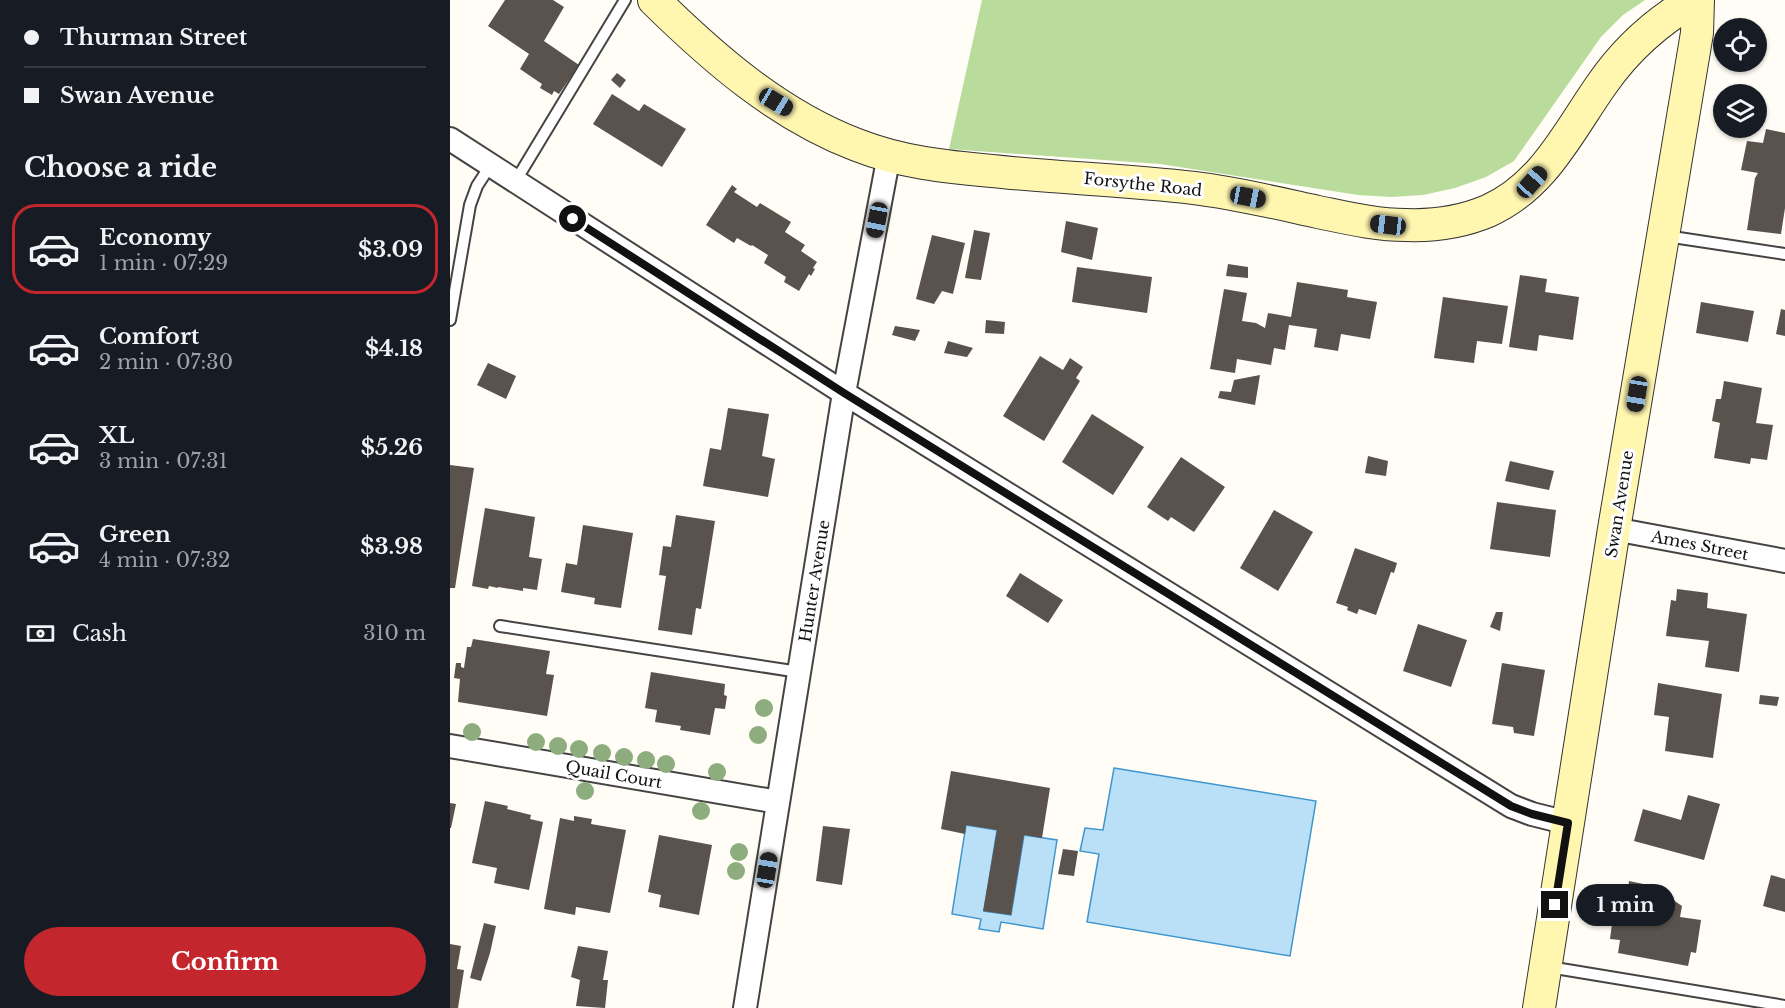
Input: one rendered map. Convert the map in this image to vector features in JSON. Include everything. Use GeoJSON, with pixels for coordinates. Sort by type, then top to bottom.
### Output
{"type":"FeatureCollection","features":[{"type":"Feature","properties":{"kind":"street","name":"Forsythe Road"},"geometry":{"type":"LineString","coordinates":[[654,0],[711,55],[748,84],[776,102],[857,146],[889,155],[957,168],[1198,188],[1367,222],[1408,226],[1443,224],[1488,211],[1532,182],[1566,138],[1604,82],[1639,39],[1676,10],[1694,0]]}},
{"type":"Feature","properties":{"kind":"street","name":"Swan Avenue"},"geometry":{"type":"LineString","coordinates":[[1539,1008],[1614,529],[1697,33],[1698,0]]}},
{"type":"Feature","properties":{"kind":"street"},"geometry":{"type":"LineString","coordinates":[[450,139],[844,393],[1511,806],[1568,823]]}},
{"type":"Feature","properties":{"kind":"street","name":"Hunter Avenue"},"geometry":{"type":"LineString","coordinates":[[745,1008],[844,393],[889,155]]}},
{"type":"Feature","properties":{"kind":"street","name":"Ames Street"},"geometry":{"type":"LineString","coordinates":[[1614,529],[1785,561]]}},
{"type":"Feature","properties":{"kind":"street","name":"Quail Court"},"geometry":{"type":"LineString","coordinates":[[450,746],[778,802]]}},
{"type":"Feature","properties":{"kind":"lane"},"geometry":{"type":"LineString","coordinates":[[515,182],[625,0]]}},
{"type":"Feature","properties":{"kind":"lane"},"geometry":{"type":"LineString","coordinates":[[450,320],[470,205],[477,186],[490,166]]}},
{"type":"Feature","properties":{"kind":"lane"},"geometry":{"type":"LineString","coordinates":[[1663,236],[1785,254]]}},
{"type":"Feature","properties":{"kind":"lane"},"geometry":{"type":"LineString","coordinates":[[500,626],[799,672]]}},
{"type":"Feature","properties":{"kind":"lane"},"geometry":{"type":"LineString","coordinates":[[1545,966],[1785,1006]]}},
{"type":"Feature","properties":{"kind":"green space"},"geometry":{"type":"Polygon","coordinates":[[[982,0],[1645,0],[1623,15],[1601,37],[1514,161],[1486,177],[1455,188],[1423,195],[1391,197],[1358,195],[1160,164],[949,149],[982,0]]]}},
{"type":"Feature","properties":{"kind":"water"},"geometry":{"type":"Polygon","coordinates":[[[1114,768],[1316,801],[1290,956],[1087,922],[1099,854],[1080,851],[1085,828],[1103,830],[1114,768]]]}},
{"type":"Feature","properties":{"kind":"water"},"geometry":{"type":"Polygon","coordinates":[[[966,825],[997,830],[984,911],[1011,915],[1024,835],[1057,840],[1043,929],[1001,922],[999,932],[979,929],[981,919],[952,914],[966,825]]]}},
{"type":"Feature","properties":{"kind":"building"},"geometry":{"type":"Polygon","coordinates":[[[505,0],[553,0],[564,7],[544,41],[579,65],[559,94],[554,91],[552,95],[540,88],[542,84],[520,69],[529,54],[488,26],[505,0]]]}},
{"type":"Feature","properties":{"kind":"building"},"geometry":{"type":"Polygon","coordinates":[[[617,73],[626,80],[620,88],[611,80],[617,73]]]}},
{"type":"Feature","properties":{"kind":"building"},"geometry":{"type":"Polygon","coordinates":[[[612,94],[639,111],[644,104],[686,129],[662,167],[593,124],[612,94]]]}},
{"type":"Feature","properties":{"kind":"building"},"geometry":{"type":"Polygon","coordinates":[[[1767,129],[1785,133],[1785,208],[1781,234],[1747,230],[1755,178],[1758,173],[1741,170],[1747,141],[1763,143],[1764,138],[1767,138],[1767,129]]]}},
{"type":"Feature","properties":{"kind":"building"},"geometry":{"type":"Polygon","coordinates":[[[732,185],[737,189],[734,192],[757,207],[760,203],[791,222],[785,232],[805,245],[801,251],[817,262],[811,276],[809,274],[799,291],[784,282],[786,277],[764,263],[768,255],[737,238],[734,243],[706,225],[732,185]]]}},
{"type":"Feature","properties":{"kind":"building"},"geometry":{"type":"Polygon","coordinates":[[[1066,221],[1098,228],[1092,260],[1061,252],[1066,221]]]}},
{"type":"Feature","properties":{"kind":"building"},"geometry":{"type":"Polygon","coordinates":[[[974,230],[990,233],[981,280],[965,278],[974,230]]]}},
{"type":"Feature","properties":{"kind":"building"},"geometry":{"type":"Polygon","coordinates":[[[932,235],[965,243],[953,294],[942,291],[934,304],[916,299],[932,235]]]}},
{"type":"Feature","properties":{"kind":"building"},"geometry":{"type":"Polygon","coordinates":[[[1228,264],[1248,267],[1248,278],[1226,276],[1228,264]]]}},
{"type":"Feature","properties":{"kind":"building"},"geometry":{"type":"Polygon","coordinates":[[[1077,267],[1152,277],[1147,313],[1072,302],[1077,267]]]}},
{"type":"Feature","properties":{"kind":"building"},"geometry":{"type":"Polygon","coordinates":[[[1520,275],[1547,279],[1545,292],[1579,297],[1573,340],[1539,335],[1537,351],[1509,347],[1520,275]]]}},
{"type":"Feature","properties":{"kind":"building"},"geometry":{"type":"Polygon","coordinates":[[[1297,282],[1348,290],[1347,297],[1377,302],[1370,339],[1341,334],[1338,351],[1314,347],[1317,329],[1289,325],[1285,350],[1274,348],[1271,365],[1237,359],[1235,373],[1210,369],[1224,289],[1247,293],[1242,321],[1256,323],[1265,328],[1268,313],[1291,317],[1297,282]]]}},
{"type":"Feature","properties":{"kind":"building"},"geometry":{"type":"Polygon","coordinates":[[[1443,297],[1508,306],[1502,344],[1477,341],[1474,363],[1434,358],[1443,297]]]}},
{"type":"Feature","properties":{"kind":"building"},"geometry":{"type":"Polygon","coordinates":[[[1701,302],[1754,311],[1748,342],[1696,333],[1701,302]]]}},
{"type":"Feature","properties":{"kind":"building"},"geometry":{"type":"Polygon","coordinates":[[[1781,309],[1785,310],[1785,336],[1776,334],[1781,309]]]}},
{"type":"Feature","properties":{"kind":"building"},"geometry":{"type":"Polygon","coordinates":[[[986,320],[1005,322],[1004,334],[985,333],[986,320]]]}},
{"type":"Feature","properties":{"kind":"building"},"geometry":{"type":"Polygon","coordinates":[[[895,326],[920,330],[915,341],[892,335],[895,326]]]}},
{"type":"Feature","properties":{"kind":"building"},"geometry":{"type":"Polygon","coordinates":[[[948,341],[973,348],[967,357],[944,353],[948,341]]]}},
{"type":"Feature","properties":{"kind":"building"},"geometry":{"type":"Polygon","coordinates":[[[1040,356],[1063,370],[1070,358],[1083,367],[1076,378],[1080,381],[1044,441],[1003,416],[1040,356]]]}},
{"type":"Feature","properties":{"kind":"building"},"geometry":{"type":"Polygon","coordinates":[[[488,363],[516,376],[506,399],[477,385],[488,363]]]}},
{"type":"Feature","properties":{"kind":"building"},"geometry":{"type":"Polygon","coordinates":[[[1260,375],[1255,405],[1218,398],[1220,391],[1231,392],[1234,380],[1260,375]]]}},
{"type":"Feature","properties":{"kind":"building"},"geometry":{"type":"Polygon","coordinates":[[[1724,381],[1762,388],[1756,423],[1773,425],[1767,460],[1751,458],[1750,464],[1714,458],[1720,423],[1712,421],[1716,399],[1721,399],[1724,381]]]}},
{"type":"Feature","properties":{"kind":"building"},"geometry":{"type":"Polygon","coordinates":[[[728,408],[769,414],[762,456],[775,459],[768,497],[703,486],[710,448],[721,450],[728,408]]]}},
{"type":"Feature","properties":{"kind":"building"},"geometry":{"type":"Polygon","coordinates":[[[1092,414],[1144,447],[1113,495],[1062,462],[1092,414]]]}},
{"type":"Feature","properties":{"kind":"building"},"geometry":{"type":"Polygon","coordinates":[[[1368,456],[1388,461],[1386,476],[1365,473],[1368,456]]]}},
{"type":"Feature","properties":{"kind":"building"},"geometry":{"type":"Polygon","coordinates":[[[1181,457],[1225,487],[1194,532],[1171,517],[1168,521],[1147,507],[1181,457]]]}},
{"type":"Feature","properties":{"kind":"building"},"geometry":{"type":"Polygon","coordinates":[[[1510,461],[1554,471],[1549,490],[1505,481],[1510,461]]]}},
{"type":"Feature","properties":{"kind":"building"},"geometry":{"type":"Polygon","coordinates":[[[450,465],[474,468],[455,588],[450,588],[450,465]]]}},
{"type":"Feature","properties":{"kind":"building"},"geometry":{"type":"Polygon","coordinates":[[[1497,502],[1556,510],[1550,557],[1490,549],[1497,502]]]}},
{"type":"Feature","properties":{"kind":"building"},"geometry":{"type":"Polygon","coordinates":[[[485,508],[535,517],[529,557],[542,559],[537,590],[523,588],[523,591],[489,586],[488,589],[472,586],[485,508]]]}},
{"type":"Feature","properties":{"kind":"building"},"geometry":{"type":"Polygon","coordinates":[[[1274,510],[1313,532],[1278,591],[1240,568],[1274,510]]]}},
{"type":"Feature","properties":{"kind":"building"},"geometry":{"type":"Polygon","coordinates":[[[676,515],[715,521],[701,609],[696,608],[692,635],[658,630],[666,576],[659,575],[663,546],[671,547],[676,515]]]}},
{"type":"Feature","properties":{"kind":"building"},"geometry":{"type":"Polygon","coordinates":[[[583,525],[633,533],[621,608],[594,604],[595,598],[561,592],[566,563],[577,565],[583,525]]]}},
{"type":"Feature","properties":{"kind":"building"},"geometry":{"type":"Polygon","coordinates":[[[1355,548],[1397,563],[1394,573],[1391,572],[1376,615],[1359,609],[1357,614],[1347,610],[1348,607],[1336,603],[1355,548]]]}},
{"type":"Feature","properties":{"kind":"building"},"geometry":{"type":"Polygon","coordinates":[[[1020,573],[1063,600],[1048,623],[1006,596],[1020,573]]]}},
{"type":"Feature","properties":{"kind":"building"},"geometry":{"type":"Polygon","coordinates":[[[1677,589],[1708,593],[1707,608],[1747,614],[1739,672],[1705,667],[1709,641],[1666,636],[1671,600],[1676,601],[1677,589]]]}},
{"type":"Feature","properties":{"kind":"building"},"geometry":{"type":"Polygon","coordinates":[[[1496,612],[1503,612],[1500,631],[1490,627],[1496,612]]]}},
{"type":"Feature","properties":{"kind":"building"},"geometry":{"type":"Polygon","coordinates":[[[1418,624],[1467,640],[1451,687],[1403,671],[1418,624]]]}},
{"type":"Feature","properties":{"kind":"building"},"geometry":{"type":"Polygon","coordinates":[[[473,639],[550,651],[546,674],[554,675],[547,716],[458,702],[460,679],[454,678],[456,663],[461,663],[461,667],[464,668],[467,647],[471,647],[473,639]]]}},
{"type":"Feature","properties":{"kind":"building"},"geometry":{"type":"Polygon","coordinates":[[[1502,663],[1545,670],[1534,736],[1514,733],[1513,727],[1492,724],[1502,663]]]}},
{"type":"Feature","properties":{"kind":"building"},"geometry":{"type":"Polygon","coordinates":[[[651,672],[725,684],[724,695],[727,696],[725,709],[715,708],[710,735],[680,730],[681,726],[655,722],[657,710],[645,708],[651,672]]]}},
{"type":"Feature","properties":{"kind":"building"},"geometry":{"type":"Polygon","coordinates":[[[1658,683],[1722,694],[1713,758],[1665,751],[1669,717],[1654,715],[1658,683]]]}},
{"type":"Feature","properties":{"kind":"building"},"geometry":{"type":"Polygon","coordinates":[[[1760,695],[1779,697],[1777,706],[1759,704],[1760,695]]]}},
{"type":"Feature","properties":{"kind":"building"},"geometry":{"type":"Polygon","coordinates":[[[951,771],[1050,788],[1042,838],[1024,835],[1011,915],[983,911],[997,830],[966,825],[965,834],[941,829],[951,771]]]}},
{"type":"Feature","properties":{"kind":"building"},"geometry":{"type":"Polygon","coordinates":[[[1688,795],[1720,804],[1704,860],[1634,841],[1643,809],[1681,820],[1688,795]]]}},
{"type":"Feature","properties":{"kind":"building"},"geometry":{"type":"Polygon","coordinates":[[[485,801],[508,806],[507,809],[531,815],[530,819],[543,822],[529,890],[494,883],[497,868],[472,863],[485,801]]]}},
{"type":"Feature","properties":{"kind":"building"},"geometry":{"type":"Polygon","coordinates":[[[450,803],[456,804],[451,828],[450,828],[450,803]]]}},
{"type":"Feature","properties":{"kind":"building"},"geometry":{"type":"Polygon","coordinates":[[[574,816],[592,819],[591,824],[626,830],[610,913],[576,907],[575,915],[544,909],[560,818],[574,821],[574,816]]]}},
{"type":"Feature","properties":{"kind":"building"},"geometry":{"type":"Polygon","coordinates":[[[823,826],[850,829],[842,885],[816,881],[823,826]]]}},
{"type":"Feature","properties":{"kind":"building"},"geometry":{"type":"Polygon","coordinates":[[[659,835],[712,845],[699,915],[659,907],[661,895],[648,892],[659,835]]]}},
{"type":"Feature","properties":{"kind":"building"},"geometry":{"type":"Polygon","coordinates":[[[1063,849],[1078,851],[1074,876],[1058,874],[1063,849]]]}},
{"type":"Feature","properties":{"kind":"building"},"geometry":{"type":"Polygon","coordinates":[[[1771,875],[1785,879],[1785,912],[1763,906],[1771,875]]]}},
{"type":"Feature","properties":{"kind":"building"},"geometry":{"type":"Polygon","coordinates":[[[1629,881],[1653,886],[1682,906],[1680,917],[1701,920],[1696,953],[1691,952],[1688,966],[1618,953],[1620,940],[1610,939],[1613,916],[1623,918],[1624,912],[1615,910],[1617,898],[1627,899],[1629,881]]]}},
{"type":"Feature","properties":{"kind":"building"},"geometry":{"type":"Polygon","coordinates":[[[484,923],[496,926],[481,981],[470,978],[484,923]]]}},
{"type":"Feature","properties":{"kind":"building"},"geometry":{"type":"Polygon","coordinates":[[[450,944],[461,946],[457,969],[464,970],[458,1008],[450,1008],[450,944]]]}},
{"type":"Feature","properties":{"kind":"building"},"geometry":{"type":"Polygon","coordinates":[[[578,946],[608,951],[603,980],[608,980],[605,1008],[576,1006],[580,980],[571,977],[578,946]]]}},
{"type":"Feature","properties":{"kind":"route"},"geometry":{"type":"LineString","coordinates":[[573,219],[844,393],[1511,806],[1568,823],[1555,905]]}}]}
